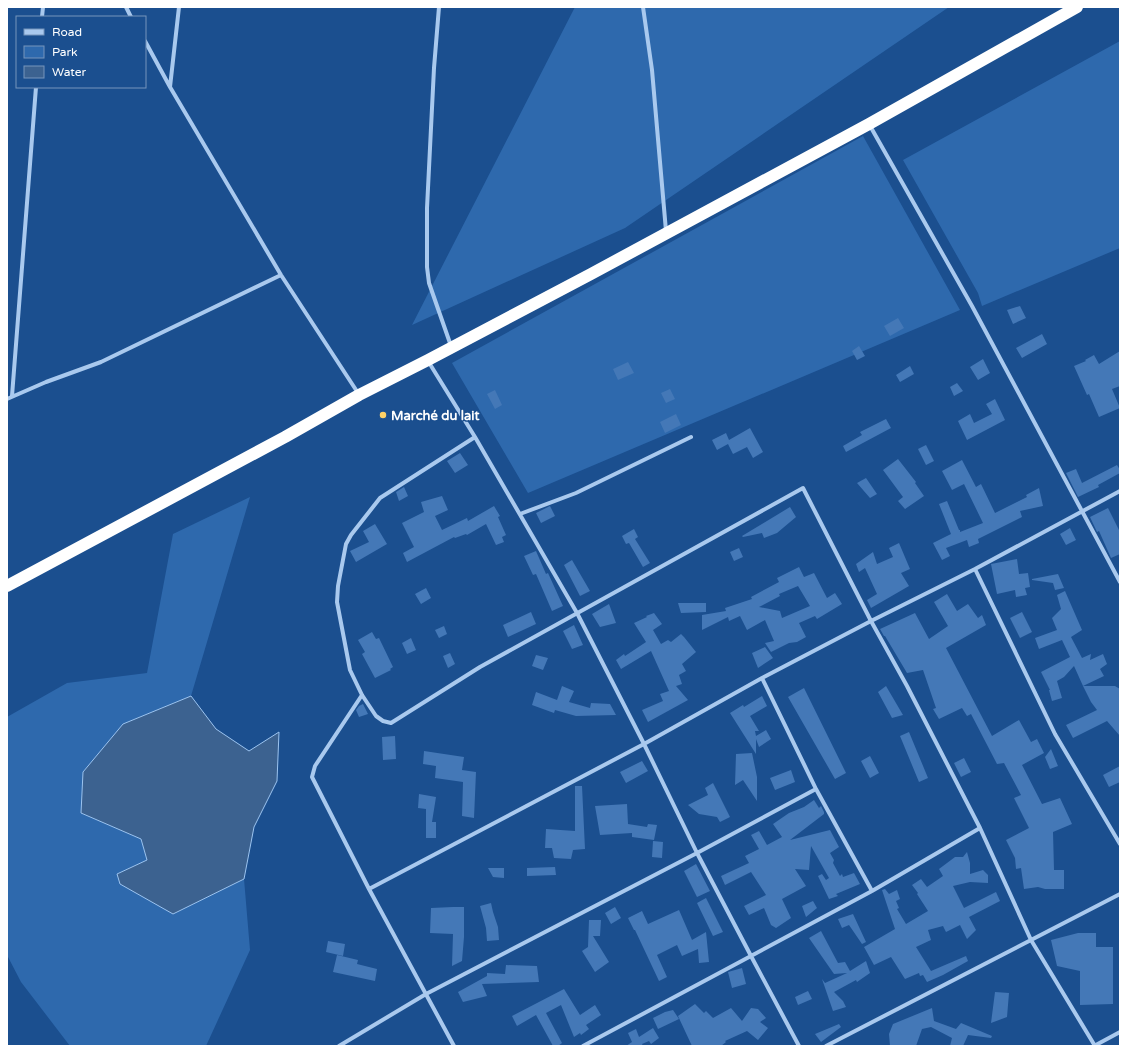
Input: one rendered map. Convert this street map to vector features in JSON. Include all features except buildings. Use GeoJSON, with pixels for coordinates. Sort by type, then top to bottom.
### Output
{"type":"FeatureCollection","features":[{"type":"Feature","properties":{"kind":"highway"},"geometry":{"type":"LineString","coordinates":[[7,586],[285,437],[359,395],[428,360],[869,124],[1077,7]]}},
{"type":"Feature","properties":{"kind":"street"},"geometry":{"type":"LineString","coordinates":[[126,7],[131,16]]}},
{"type":"Feature","properties":{"kind":"street"},"geometry":{"type":"LineString","coordinates":[[170,87],[179,7]]}},
{"type":"Feature","properties":{"kind":"street"},"geometry":{"type":"LineString","coordinates":[[439,7],[434,68],[427,208],[427,267],[429,283],[452,347]]}},
{"type":"Feature","properties":{"kind":"street"},"geometry":{"type":"LineString","coordinates":[[642,7],[652,70],[666,233]]}},
{"type":"Feature","properties":{"kind":"street"},"geometry":{"type":"LineString","coordinates":[[146,43],[170,87],[280,275],[359,395]]}},
{"type":"Feature","properties":{"kind":"street"},"geometry":{"type":"LineString","coordinates":[[12,396],[36,88]]}},
{"type":"Feature","properties":{"kind":"street"},"geometry":{"type":"LineString","coordinates":[[869,124],[972,306],[1120,582]]}},
{"type":"Feature","properties":{"kind":"street"},"geometry":{"type":"LineString","coordinates":[[7,399],[46,382],[101,362],[280,275]]}},
{"type":"Feature","properties":{"kind":"street"},"geometry":{"type":"LineString","coordinates":[[428,360],[475,437],[577,613],[644,744],[697,853],[750,956],[799,1046]]}},
{"type":"Feature","properties":{"kind":"street"},"geometry":{"type":"LineString","coordinates":[[475,437],[380,498],[351,534],[346,544],[338,586],[337,602],[350,670],[362,695],[376,716],[383,721],[391,722],[480,667],[803,488],[980,828],[1031,940],[1094,1046],[1120,1032]]}},
{"type":"Feature","properties":{"kind":"street"},"geometry":{"type":"LineString","coordinates":[[520,514],[576,493],[691,437]]}},
{"type":"Feature","properties":{"kind":"street"},"geometry":{"type":"LineString","coordinates":[[369,889],[644,744],[762,678],[975,569],[1120,491]]}},
{"type":"Feature","properties":{"kind":"street"},"geometry":{"type":"LineString","coordinates":[[975,569],[1055,734],[1120,844]]}},
{"type":"Feature","properties":{"kind":"street"},"geometry":{"type":"LineString","coordinates":[[762,678],[816,788],[872,891]]}},
{"type":"Feature","properties":{"kind":"street"},"geometry":{"type":"LineString","coordinates":[[362,695],[315,766],[312,777],[369,889],[454,1046]]}},
{"type":"Feature","properties":{"kind":"street"},"geometry":{"type":"LineString","coordinates":[[339,1046],[426,994],[697,853],[816,788]]}},
{"type":"Feature","properties":{"kind":"street"},"geometry":{"type":"LineString","coordinates":[[583,1046],[872,891],[980,828]]}},
{"type":"Feature","properties":{"kind":"street"},"geometry":{"type":"LineString","coordinates":[[826,1046],[1120,894]]}},
{"type":"Feature","properties":{"kind":"green space"},"geometry":{"type":"Polygon","coordinates":[[[575,7],[949,7],[625,228],[412,325],[575,7]]]}},
{"type":"Feature","properties":{"kind":"green space"},"geometry":{"type":"Polygon","coordinates":[[[1120,41],[1120,248],[982,306],[978,293],[903,160],[1120,41]]]}},
{"type":"Feature","properties":{"kind":"green space"},"geometry":{"type":"Polygon","coordinates":[[[863,136],[960,310],[528,493],[452,363],[863,136]]]}},
{"type":"Feature","properties":{"kind":"green space"},"geometry":{"type":"Polygon","coordinates":[[[250,497],[191,696],[123,724],[83,772],[81,813],[141,839],[147,860],[117,874],[173,914],[244,879],[250,950],[206,1046],[70,1046],[21,982],[7,955],[7,717],[67,683],[147,673],[173,534],[250,497]]]}},
{"type":"Feature","properties":{"kind":"water"},"geometry":{"type":"Polygon","coordinates":[[[191,696],[216,729],[249,751],[279,732],[277,781],[254,827],[244,879],[173,914],[120,884],[117,874],[147,860],[141,839],[81,813],[83,772],[123,724],[191,696]]]}},
{"type":"Feature","properties":{"kind":"place","name":"Marché du lait"},"geometry":{"type":"Point","coordinates":[383,415]}}]}
